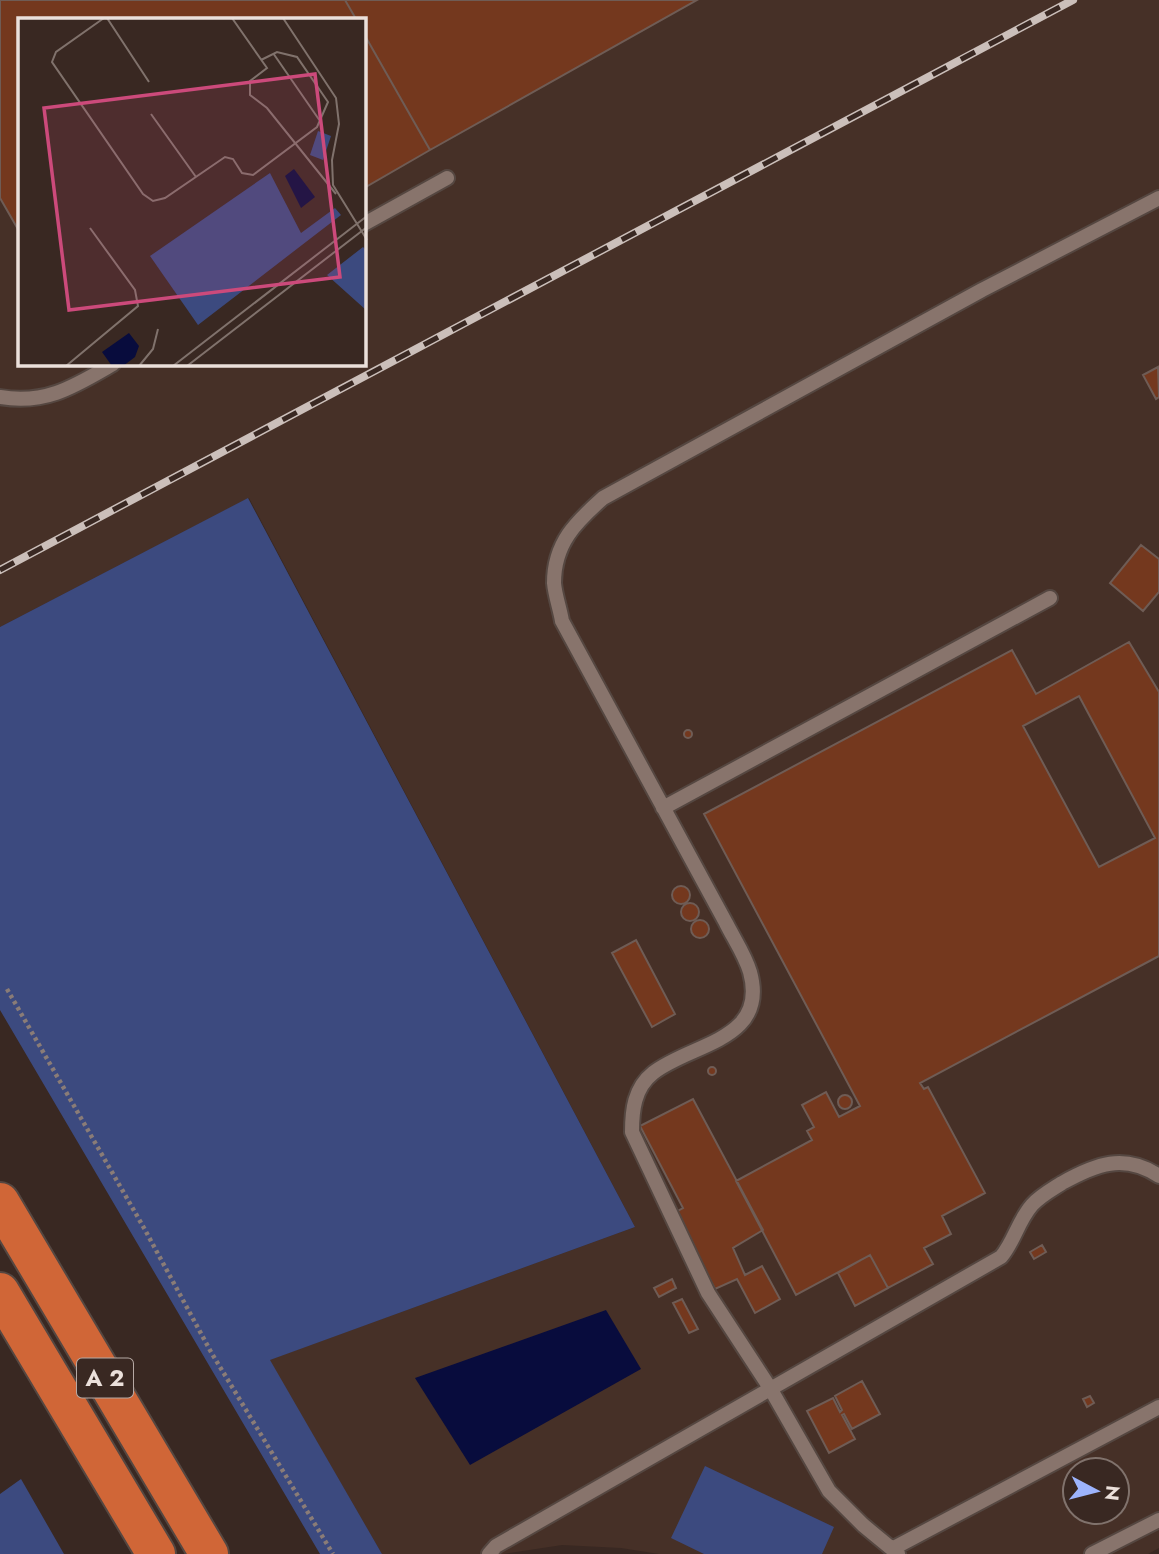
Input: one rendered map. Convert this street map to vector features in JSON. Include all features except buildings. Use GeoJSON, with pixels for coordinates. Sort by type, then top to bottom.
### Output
{"type":"FeatureCollection","features":[{"type":"Feature","properties":{"kind":"highway","name":"A 2"},"geometry":{"type":"LineString","coordinates":[[0,1202],[209,1554]]}},
{"type":"Feature","properties":{"kind":"highway","name":"A 2"},"geometry":{"type":"LineString","coordinates":[[0,1292],[156,1554]]}},
{"type":"Feature","properties":{"kind":"lane"},"geometry":{"type":"LineString","coordinates":[[366,223],[447,178]]}},
{"type":"Feature","properties":{"kind":"lane"},"geometry":{"type":"LineString","coordinates":[[1159,198],[982,290],[603,498],[574,524],[559,553],[554,584],[562,621],[750,971],[752,1000],[748,1014],[738,1029],[652,1074],[639,1091],[632,1107],[632,1132],[708,1293],[770,1388],[829,1491],[895,1552],[1159,1407]]}},
{"type":"Feature","properties":{"kind":"lane"},"geometry":{"type":"LineString","coordinates":[[0,397],[39,399],[67,390],[109,366]]}},
{"type":"Feature","properties":{"kind":"lane"},"geometry":{"type":"LineString","coordinates":[[663,808],[1050,598]]}},
{"type":"Feature","properties":{"kind":"lane"},"geometry":{"type":"LineString","coordinates":[[489,1554],[496,1546],[1001,1257],[1030,1207],[1044,1194],[1087,1169],[1109,1163],[1127,1163],[1147,1168],[1159,1176]]}},
{"type":"Feature","properties":{"kind":"lane"},"geometry":{"type":"LineString","coordinates":[[1092,1554],[1159,1520]]}},
{"type":"Feature","properties":{"kind":"path"},"geometry":{"type":"LineString","coordinates":[[7,989],[144,1228],[211,1352],[333,1554]]}},
{"type":"Feature","properties":{"kind":"shaded area"},"geometry":{"type":"Polygon","coordinates":[[[0,0],[1159,0],[1159,1548],[1148,1554],[659,1554],[621,1548],[562,1545],[503,1554],[382,1554],[269,1360],[635,1227],[249,498],[0,627],[0,0]]]}},
{"type":"Feature","properties":{"kind":"shaded area"},"geometry":{"type":"Polygon","coordinates":[[[248,498],[635,1227],[270,1360],[382,1554],[320,1554],[0,1010],[0,627],[248,498]]]}},
{"type":"Feature","properties":{"kind":"shaded area"},"geometry":{"type":"Polygon","coordinates":[[[606,1310],[641,1369],[470,1465],[415,1378],[606,1310]]]}},
{"type":"Feature","properties":{"kind":"shaded area"},"geometry":{"type":"Polygon","coordinates":[[[705,1466],[834,1527],[822,1554],[704,1554],[671,1538],[705,1466]]]}},
{"type":"Feature","properties":{"kind":"shaded area"},"geometry":{"type":"Polygon","coordinates":[[[21,1479],[64,1554],[0,1554],[0,1494],[21,1479]]]}},
{"type":"Feature","properties":{"kind":"railway"},"geometry":{"type":"LineString","coordinates":[[0,570],[1073,0]]}}]}
